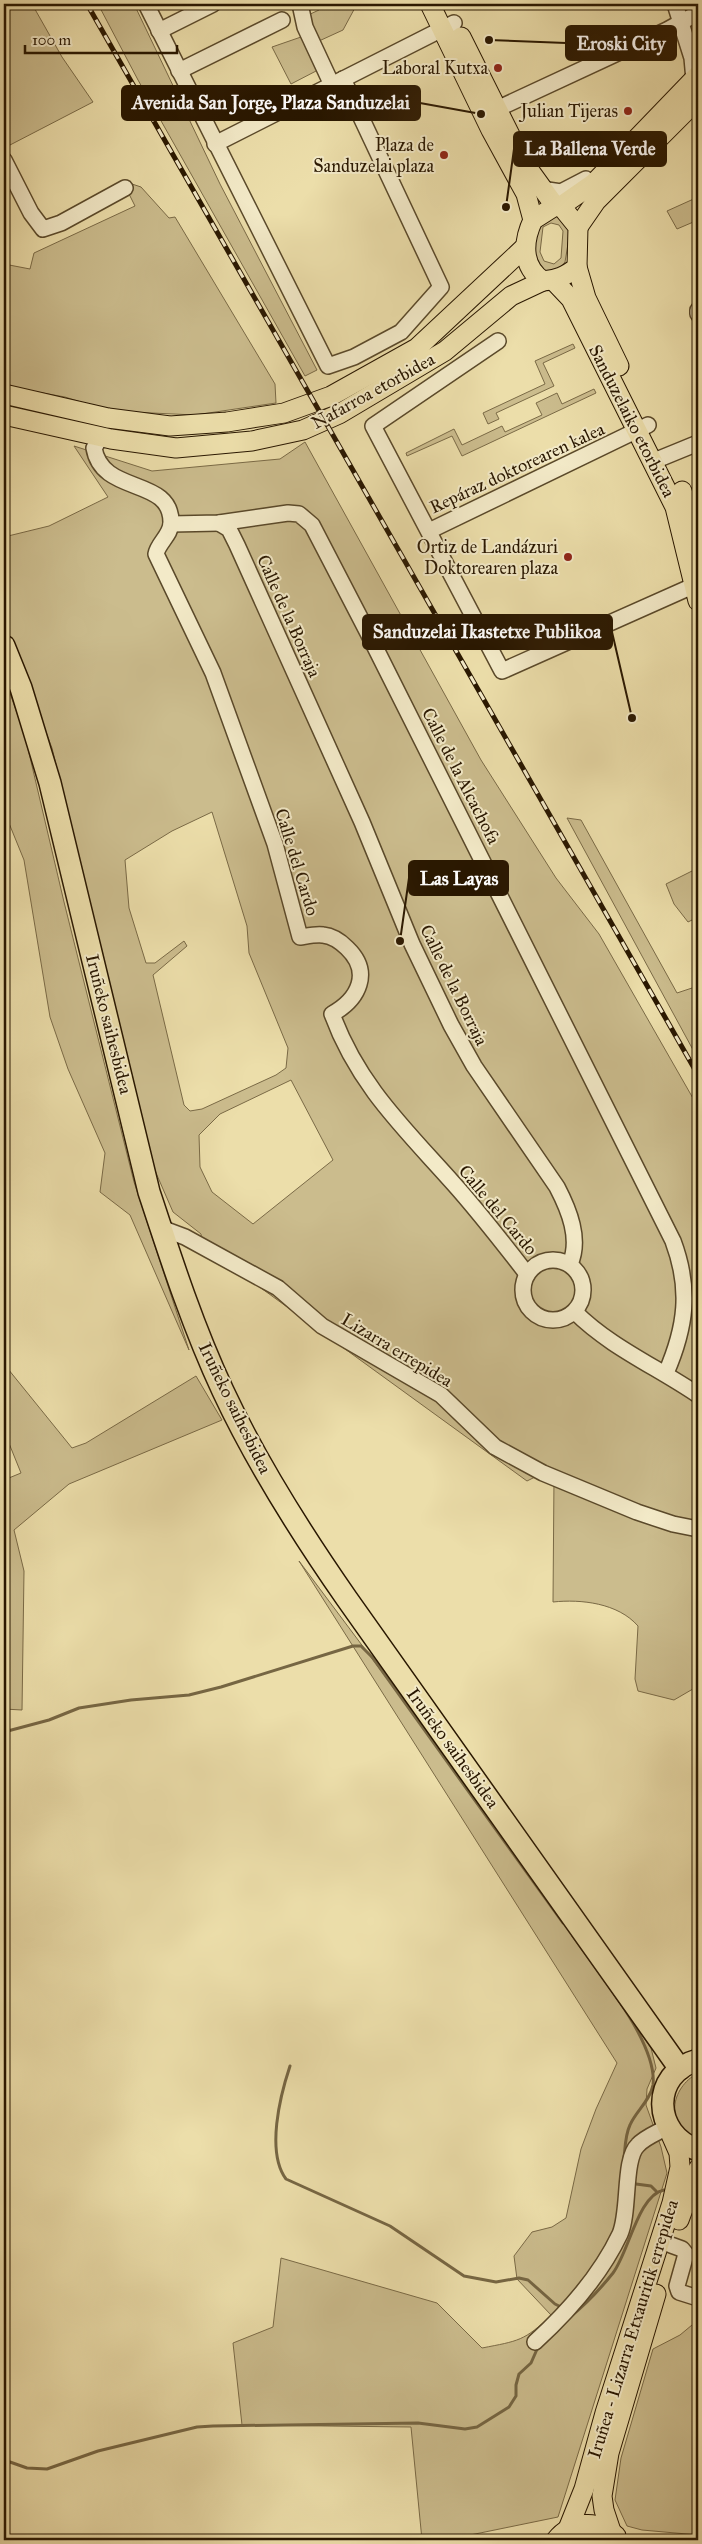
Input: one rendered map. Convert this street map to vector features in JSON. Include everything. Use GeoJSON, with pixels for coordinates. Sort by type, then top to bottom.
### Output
{"type":"FeatureCollection","features":[{"type":"Feature","properties":{"kind":"highway","name":"Iruñeko saihesbidea"},"geometry":{"type":"LineString","coordinates":[[4,646],[30,712],[50,783],[149,1192],[194,1323],[223,1391],[256,1455],[298,1528],[689,2064]]}},
{"type":"Feature","properties":{"kind":"highway"},"geometry":{"type":"LineString","coordinates":[[689,2064],[669,2081],[663,2096],[662,2112],[667,2127],[676,2138],[688,2147],[698,2150]]}},
{"type":"Feature","properties":{"kind":"main road"},"geometry":{"type":"LineString","coordinates":[[430,4],[448,26],[497,109],[524,164],[541,189],[578,228]]}},
{"type":"Feature","properties":{"kind":"main road"},"geometry":{"type":"LineString","coordinates":[[445,4],[448,26],[491,130],[526,194],[533,220],[525,247],[530,267],[548,280],[568,274],[577,266],[578,228],[596,201],[697,101]]}},
{"type":"Feature","properties":{"kind":"main road"},"geometry":{"type":"LineString","coordinates":[[533,220],[594,183],[696,78]]}},
{"type":"Feature","properties":{"kind":"main road","name":"Nafarroa etorbidea"},"geometry":{"type":"LineString","coordinates":[[4,394],[108,418],[170,426],[228,422],[284,413],[332,396],[417,348],[525,247]]}},
{"type":"Feature","properties":{"kind":"main road","name":"Sanduzelaiko etorbidea"},"geometry":{"type":"LineString","coordinates":[[577,266],[586,298],[643,428]]}},
{"type":"Feature","properties":{"kind":"main road","name":"Nafarroa etorbidea"},"geometry":{"type":"LineString","coordinates":[[4,415],[101,437],[176,448],[252,441],[303,430],[340,414],[445,351],[512,296],[548,280]]}},
{"type":"Feature","properties":{"kind":"main road","name":"Sanduzelaiko etorbidea"},"geometry":{"type":"LineString","coordinates":[[548,280],[571,299],[659,459],[688,507],[698,542]]}},
{"type":"Feature","properties":{"kind":"main road","name":"Sanduzelaiko etorbidea"},"geometry":{"type":"LineString","coordinates":[[659,459],[675,507],[697,593]]}},
{"type":"Feature","properties":{"kind":"main road","name":"Iruñea - Lizarra Etxauritik errepidea"},"geometry":{"type":"LineString","coordinates":[[562,2535],[584,2489],[604,2413],[672,2204],[680,2167],[679,2153],[667,2127]]}},
{"type":"Feature","properties":{"kind":"main road","name":"Iruñea - Lizarra Etxauritik errepidea"},"geometry":{"type":"LineString","coordinates":[[615,2536],[604,2510],[602,2496],[609,2453],[672,2245],[698,2169]]}},
{"type":"Feature","properties":{"kind":"main road"},"geometry":{"type":"LineString","coordinates":[[562,2535],[590,2524],[615,2536]]}},
{"type":"Feature","properties":{"kind":"street"},"geometry":{"type":"LineString","coordinates":[[146,4],[328,366],[354,357],[401,332],[441,287],[338,82],[304,27],[300,4]]}},
{"type":"Feature","properties":{"kind":"street"},"geometry":{"type":"LineString","coordinates":[[159,31],[213,4]]}},
{"type":"Feature","properties":{"kind":"street"},"geometry":{"type":"LineString","coordinates":[[674,4],[684,28],[696,78]]}},
{"type":"Feature","properties":{"kind":"street"},"geometry":{"type":"LineString","coordinates":[[497,109],[684,28],[698,13]]}},
{"type":"Feature","properties":{"kind":"street"},"geometry":{"type":"LineString","coordinates":[[179,71],[282,20]]}},
{"type":"Feature","properties":{"kind":"street"},"geometry":{"type":"LineString","coordinates":[[215,144],[448,26]]}},
{"type":"Feature","properties":{"kind":"street"},"geometry":{"type":"LineString","coordinates":[[541,189],[561,192],[583,182],[623,142],[640,134]]}},
{"type":"Feature","properties":{"kind":"street"},"geometry":{"type":"LineString","coordinates":[[4,160],[31,213],[43,228],[61,223],[126,188]]}},
{"type":"Feature","properties":{"kind":"street","name":"Nafarroa etorbidea"},"geometry":{"type":"LineString","coordinates":[[373,426],[498,340]]}},
{"type":"Feature","properties":{"kind":"street","name":"Repáraz doktorearen kalea"},"geometry":{"type":"LineString","coordinates":[[373,426],[502,671],[697,593]]}},
{"type":"Feature","properties":{"kind":"street","name":"Repáraz doktorearen kalea"},"geometry":{"type":"LineString","coordinates":[[429,530],[643,428]]}},
{"type":"Feature","properties":{"kind":"street"},"geometry":{"type":"LineString","coordinates":[[101,437],[94,448],[96,459],[109,475],[145,488],[160,498],[168,510],[171,524]]}},
{"type":"Feature","properties":{"kind":"street"},"geometry":{"type":"LineString","coordinates":[[659,459],[698,443]]}},
{"type":"Feature","properties":{"kind":"street","name":"Calle de la Alcachofa"},"geometry":{"type":"LineString","coordinates":[[171,524],[219,523],[288,513],[298,514],[312,525],[673,1241],[680,1259],[684,1283],[684,1314],[679,1339],[666,1373]]}},
{"type":"Feature","properties":{"kind":"street","name":"Calle de la Borraja"},"geometry":{"type":"LineString","coordinates":[[219,523],[229,529],[241,554],[362,822],[393,901],[450,1025],[474,1066],[557,1187],[566,1205],[575,1236],[574,1254],[570,1264]]}},
{"type":"Feature","properties":{"kind":"street","name":"Calle del Cardo"},"geometry":{"type":"LineString","coordinates":[[171,524],[156,554],[213,673],[275,844],[300,937],[323,935],[334,938],[351,952],[359,968],[360,981],[353,998],[332,1014],[354,1065],[374,1095],[454,1185],[527,1274]]}},
{"type":"Feature","properties":{"kind":"street","name":"Lizarra errepidea"},"geometry":{"type":"LineString","coordinates":[[161,1228],[185,1237],[278,1288],[322,1326],[441,1396],[495,1448],[543,1473],[637,1512],[673,1524],[698,1529]]}},
{"type":"Feature","properties":{"kind":"street"},"geometry":{"type":"LineString","coordinates":[[551,1259],[570,1264],[581,1278],[583,1287],[580,1304],[574,1312],[558,1320],[548,1320],[532,1312],[523,1297],[522,1289],[527,1274],[533,1266],[551,1259]]}},
{"type":"Feature","properties":{"kind":"street"},"geometry":{"type":"LineString","coordinates":[[574,1312],[592,1330],[666,1373],[698,1395]]}},
{"type":"Feature","properties":{"kind":"street"},"geometry":{"type":"LineString","coordinates":[[535,2342],[574,2304],[620,2234],[625,2218],[631,2157],[638,2145],[667,2127]]}},
{"type":"Feature","properties":{"kind":"street"},"geometry":{"type":"LineString","coordinates":[[672,2245],[682,2249],[686,2254],[677,2286],[679,2292],[698,2298]]}},
{"type":"Feature","properties":{"kind":"shaded area"},"geometry":{"type":"Polygon","coordinates":[[[4,4],[32,4],[62,57],[93,102],[10,145],[4,133],[4,4]]]}},
{"type":"Feature","properties":{"kind":"shaded area"},"geometry":{"type":"Polygon","coordinates":[[[98,4],[134,4],[220,184],[317,370],[305,376],[138,80],[98,4]]]}},
{"type":"Feature","properties":{"kind":"shaded area"},"geometry":{"type":"Polygon","coordinates":[[[317,4],[357,4],[343,30],[319,41],[306,16],[319,10],[317,4]]]}},
{"type":"Feature","properties":{"kind":"shaded area"},"geometry":{"type":"Polygon","coordinates":[[[301,37],[318,70],[291,84],[272,47],[301,37]]]}},
{"type":"Feature","properties":{"kind":"shaded area"},"geometry":{"type":"Polygon","coordinates":[[[132,184],[141,187],[169,218],[175,217],[275,384],[276,403],[195,415],[109,411],[65,397],[4,386],[4,264],[30,269],[34,253],[135,206],[126,188],[132,184]]]}},
{"type":"Feature","properties":{"kind":"shaded area"},"geometry":{"type":"Polygon","coordinates":[[[698,197],[698,220],[677,229],[667,211],[698,197]]]}},
{"type":"Feature","properties":{"kind":"shaded area"},"geometry":{"type":"Polygon","coordinates":[[[551,216],[558,216],[570,232],[565,262],[550,272],[539,264],[533,247],[536,230],[551,216]],[[551,223],[543,227],[540,252],[544,261],[554,264],[561,258],[563,231],[559,225],[551,223]]]}},
{"type":"Feature","properties":{"kind":"shaded area"},"geometry":{"type":"Polygon","coordinates":[[[573,344],[575,348],[543,363],[554,386],[496,413],[499,419],[488,424],[483,413],[545,384],[535,361],[573,344]]]}},
{"type":"Feature","properties":{"kind":"shaded area"},"geometry":{"type":"Polygon","coordinates":[[[594,389],[596,393],[462,456],[452,436],[407,456],[406,453],[454,429],[462,445],[502,426],[505,432],[542,415],[536,403],[557,393],[562,404],[594,389]]]}},
{"type":"Feature","properties":{"kind":"shaded area"},"geometry":{"type":"Polygon","coordinates":[[[305,442],[481,760],[556,878],[599,934],[698,1107],[698,1686],[674,1700],[638,1691],[635,1679],[638,1626],[630,1618],[598,1604],[575,1601],[553,1602],[554,1477],[543,1473],[527,1481],[203,1246],[201,1234],[173,1212],[153,1166],[52,748],[4,624],[4,537],[49,526],[108,497],[74,446],[152,471],[280,459],[305,442]],[[212,812],[172,831],[125,860],[129,908],[146,963],[155,963],[184,941],[187,946],[153,975],[184,1105],[190,1111],[202,1109],[276,1075],[286,1068],[288,1048],[249,953],[247,926],[212,812]],[[291,1080],[220,1114],[199,1135],[200,1167],[212,1192],[253,1224],[333,1160],[291,1080]]]}},
{"type":"Feature","properties":{"kind":"shaded area"},"geometry":{"type":"Polygon","coordinates":[[[4,676],[25,736],[64,902],[134,1182],[189,1350],[130,1215],[100,1192],[105,1153],[68,1069],[50,1017],[24,860],[4,811],[4,676]]]}},
{"type":"Feature","properties":{"kind":"shaded area"},"geometry":{"type":"Polygon","coordinates":[[[567,818],[581,820],[677,993],[698,986],[698,1059],[567,818]]]}},
{"type":"Feature","properties":{"kind":"shaded area"},"geometry":{"type":"Polygon","coordinates":[[[698,868],[698,917],[688,922],[674,904],[666,884],[698,868]]]}},
{"type":"Feature","properties":{"kind":"shaded area"},"geometry":{"type":"Polygon","coordinates":[[[4,1364],[72,1448],[86,1443],[196,1376],[222,1420],[69,1484],[14,1530],[24,1571],[22,1710],[4,1709],[4,1480],[21,1473],[4,1431],[4,1364]]]}},
{"type":"Feature","properties":{"kind":"shaded area"},"geometry":{"type":"Polygon","coordinates":[[[299,1561],[471,1791],[651,2048],[656,2068],[647,2089],[646,2105],[661,2147],[667,2173],[558,2517],[446,2540],[422,2540],[411,2427],[242,2425],[233,2343],[273,2327],[281,2258],[437,2303],[482,2348],[520,2339],[551,2315],[517,2279],[514,2256],[532,2232],[552,2227],[566,2218],[581,2149],[596,2109],[617,2063],[299,1561]]]}},
{"type":"Feature","properties":{"kind":"shaded area"},"geometry":{"type":"Polygon","coordinates":[[[698,2073],[698,2139],[687,2133],[680,2125],[675,2107],[681,2088],[698,2073]]]}},
{"type":"Feature","properties":{"kind":"shaded area"},"geometry":{"type":"Polygon","coordinates":[[[698,2320],[698,2535],[642,2530],[627,2526],[615,2500],[621,2458],[653,2349],[680,2335],[698,2320]]]}},
{"type":"Feature","properties":{"kind":"waterway"},"geometry":{"type":"LineString","coordinates":[[4,1732],[49,1720],[79,1708],[131,1700],[189,1695],[353,1646],[361,1646],[372,1657],[563,1923]]}},
{"type":"Feature","properties":{"kind":"waterway"},"geometry":{"type":"LineString","coordinates":[[573,1936],[624,2008],[646,2049],[652,2068],[653,2085],[646,2101],[628,2129],[624,2159]]}},
{"type":"Feature","properties":{"kind":"waterway"},"geometry":{"type":"LineString","coordinates":[[290,2066],[279,2108],[276,2139],[280,2168],[286,2179],[390,2226],[464,2276],[496,2282],[519,2278],[528,2280],[555,2304],[563,2308]]}},
{"type":"Feature","properties":{"kind":"waterway"},"geometry":{"type":"LineString","coordinates":[[636,2184],[651,2186],[656,2191]]}},
{"type":"Feature","properties":{"kind":"waterway"},"geometry":{"type":"LineString","coordinates":[[570,2317],[593,2296],[613,2273],[619,2264],[647,2202],[655,2194],[664,2190]]}},
{"type":"Feature","properties":{"kind":"waterway"},"geometry":{"type":"LineString","coordinates":[[10,2462],[27,2468],[47,2469],[98,2451],[197,2427],[418,2423],[465,2429],[477,2427],[509,2407],[516,2396],[519,2374],[531,2363],[538,2347]]}},
{"type":"Feature","properties":{"kind":"railway"},"geometry":{"type":"LineString","coordinates":[[87,4],[698,1075]]}},
{"type":"Feature","properties":{"kind":"place","name":"Eroski City"},"geometry":{"type":"Point","coordinates":[489,40]}},
{"type":"Feature","properties":{"kind":"place","name":"Laboral Kutxa"},"geometry":{"type":"Point","coordinates":[498,68]}},
{"type":"Feature","properties":{"kind":"place","name":"Julian Tijeras"},"geometry":{"type":"Point","coordinates":[628,111]}},
{"type":"Feature","properties":{"kind":"place","name":"Avenida San Jorge, Plaza Sanduzelai"},"geometry":{"type":"Point","coordinates":[481,114]}},
{"type":"Feature","properties":{"kind":"place","name":"Plaza de Sanduzelai plaza"},"geometry":{"type":"Point","coordinates":[444,155]}},
{"type":"Feature","properties":{"kind":"place","name":"La Ballena Verde"},"geometry":{"type":"Point","coordinates":[506,207]}},
{"type":"Feature","properties":{"kind":"place","name":"Ortiz de Landázuri Doktorearen plaza"},"geometry":{"type":"Point","coordinates":[568,557]}},
{"type":"Feature","properties":{"kind":"place","name":"Sanduzelai Ikastetxe Publikoa"},"geometry":{"type":"Point","coordinates":[632,718]}},
{"type":"Feature","properties":{"kind":"place","name":"Las Layas"},"geometry":{"type":"Point","coordinates":[400,941]}}]}
